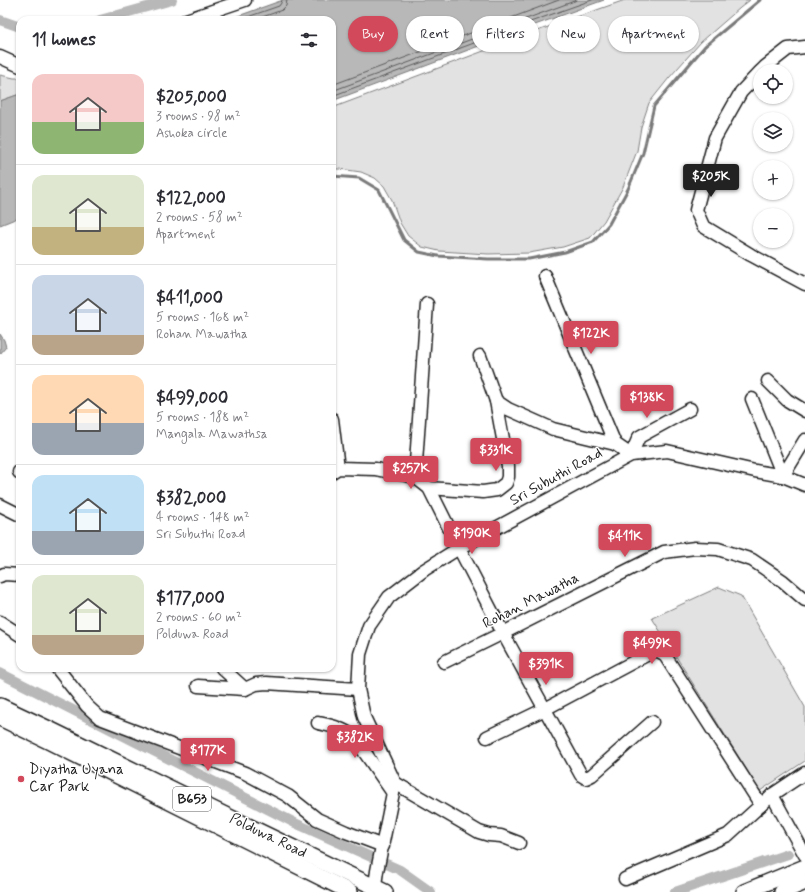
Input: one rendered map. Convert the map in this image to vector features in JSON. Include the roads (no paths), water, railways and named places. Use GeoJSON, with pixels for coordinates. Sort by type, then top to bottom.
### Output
{"type":"FeatureCollection","features":[{"type":"Feature","properties":{"kind":"main road","name":"Polduwa Road"},"geometry":{"type":"LineString","coordinates":[[0,706],[51,736],[350,892]]}},
{"type":"Feature","properties":{"kind":"main road","name":"Polduwa Road"},"geometry":{"type":"LineString","coordinates":[[0,718],[51,736],[378,891]]}},
{"type":"Feature","properties":{"kind":"main road"},"geometry":{"type":"LineString","coordinates":[[744,892],[805,867]]}},
{"type":"Feature","properties":{"kind":"main road"},"geometry":{"type":"LineString","coordinates":[[782,892],[805,882]]}},
{"type":"Feature","properties":{"kind":"street"},"geometry":{"type":"LineString","coordinates":[[198,16],[244,0]]}},
{"type":"Feature","properties":{"kind":"street"},"geometry":{"type":"LineString","coordinates":[[769,64],[788,49],[805,47]]}},
{"type":"Feature","properties":{"kind":"street"},"geometry":{"type":"LineString","coordinates":[[0,57],[16,64]]}},
{"type":"Feature","properties":{"kind":"street"},"geometry":{"type":"LineString","coordinates":[[753,79],[741,92],[715,138],[696,210],[704,226],[751,255],[805,284]]}},
{"type":"Feature","properties":{"kind":"street"},"geometry":{"type":"LineString","coordinates":[[545,276],[615,444]]}},
{"type":"Feature","properties":{"kind":"street"},"geometry":{"type":"LineString","coordinates":[[415,477],[427,304]]}},
{"type":"Feature","properties":{"kind":"street"},"geometry":{"type":"LineString","coordinates":[[429,488],[483,492],[497,490],[506,483],[508,477],[508,466],[496,400],[480,356]]}},
{"type":"Feature","properties":{"kind":"street"},"geometry":{"type":"LineString","coordinates":[[768,381],[788,400],[805,411]]}},
{"type":"Feature","properties":{"kind":"street"},"geometry":{"type":"LineString","coordinates":[[752,399],[784,476]]}},
{"type":"Feature","properties":{"kind":"street"},"geometry":{"type":"LineString","coordinates":[[496,400],[508,409],[553,429],[615,444],[631,455],[638,437],[690,409]]}},
{"type":"Feature","properties":{"kind":"street"},"geometry":{"type":"LineString","coordinates":[[784,476],[805,440]]}},
{"type":"Feature","properties":{"kind":"street","name":"Sri Subuthi Road"},"geometry":{"type":"LineString","coordinates":[[394,788],[364,717],[358,689],[360,654],[369,626],[389,597],[424,570],[459,548],[631,455],[667,451],[784,476],[805,485]]}},
{"type":"Feature","properties":{"kind":"street"},"geometry":{"type":"LineString","coordinates":[[336,470],[376,469],[415,477],[429,488],[503,633],[581,775],[586,778],[592,775],[652,722]]}},
{"type":"Feature","properties":{"kind":"street"},"geometry":{"type":"LineString","coordinates":[[0,506],[16,512]]}},
{"type":"Feature","properties":{"kind":"street","name":"Rohan Mawatha"},"geometry":{"type":"LineString","coordinates":[[444,662],[664,552],[695,548],[718,549],[752,560],[805,600]]}},
{"type":"Feature","properties":{"kind":"street"},"geometry":{"type":"LineString","coordinates":[[0,576],[4,574],[16,575]]}},
{"type":"Feature","properties":{"kind":"street"},"geometry":{"type":"LineString","coordinates":[[805,605],[805,612]]}},
{"type":"Feature","properties":{"kind":"street"},"geometry":{"type":"LineString","coordinates":[[0,622],[16,632]]}},
{"type":"Feature","properties":{"kind":"street"},"geometry":{"type":"LineString","coordinates":[[487,737],[545,709],[654,651],[658,651],[664,654],[761,805]]}},
{"type":"Feature","properties":{"kind":"street"},"geometry":{"type":"LineString","coordinates":[[60,672],[87,706],[100,718],[245,773],[288,796],[317,818],[382,849]]}},
{"type":"Feature","properties":{"kind":"street"},"geometry":{"type":"LineString","coordinates":[[226,672],[245,689]]}},
{"type":"Feature","properties":{"kind":"street"},"geometry":{"type":"LineString","coordinates":[[198,686],[245,689],[256,684],[266,683],[358,689]]}},
{"type":"Feature","properties":{"kind":"street"},"geometry":{"type":"LineString","coordinates":[[318,723],[340,728],[347,732],[354,738],[394,788],[479,832],[488,835],[501,836],[519,843]]}},
{"type":"Feature","properties":{"kind":"street"},"geometry":{"type":"LineString","coordinates":[[625,879],[728,835],[772,796],[805,773]]}},
{"type":"Feature","properties":{"kind":"street"},"geometry":{"type":"LineString","coordinates":[[378,891],[377,871],[394,788]]}},
{"type":"Feature","properties":{"kind":"street"},"geometry":{"type":"LineString","coordinates":[[772,796],[800,833],[805,855]]}},
{"type":"Feature","properties":{"kind":"water"},"geometry":{"type":"Polygon","coordinates":[[[283,0],[604,0],[560,16],[547,16],[547,21],[539,24],[539,16],[472,16],[472,49],[464,52],[464,16],[406,16],[406,52],[463,52],[336,100],[336,16],[238,16],[283,0]]]}},
{"type":"Feature","properties":{"kind":"water"},"geometry":{"type":"Polygon","coordinates":[[[16,95],[16,219],[0,225],[0,101],[16,95]]]}},
{"type":"Feature","properties":{"kind":"water"},"geometry":{"type":"Polygon","coordinates":[[[0,334],[6,347],[0,354],[0,334]]]}},
{"type":"Feature","properties":{"kind":"waterway"},"geometry":{"type":"LineString","coordinates":[[114,16],[172,0]]}},
{"type":"Feature","properties":{"kind":"waterway"},"geometry":{"type":"LineString","coordinates":[[336,176],[359,178],[379,190],[404,240],[419,252],[438,256],[488,259],[529,259],[565,252],[593,242],[609,224],[628,189],[643,153],[654,106],[705,46],[760,0]]}},
{"type":"Feature","properties":{"kind":"waterway"},"geometry":{"type":"LineString","coordinates":[[0,20],[16,26]]}},
{"type":"Feature","properties":{"kind":"waterway"},"geometry":{"type":"LineString","coordinates":[[0,673],[295,823],[400,870],[431,892]]}},
{"type":"Feature","properties":{"kind":"waterway"},"geometry":{"type":"LineString","coordinates":[[675,892],[788,854]]}},
{"type":"Feature","properties":{"kind":"place","name":"Diyatha Uyana Car Park"},"geometry":{"type":"Point","coordinates":[21,779]}}]}
